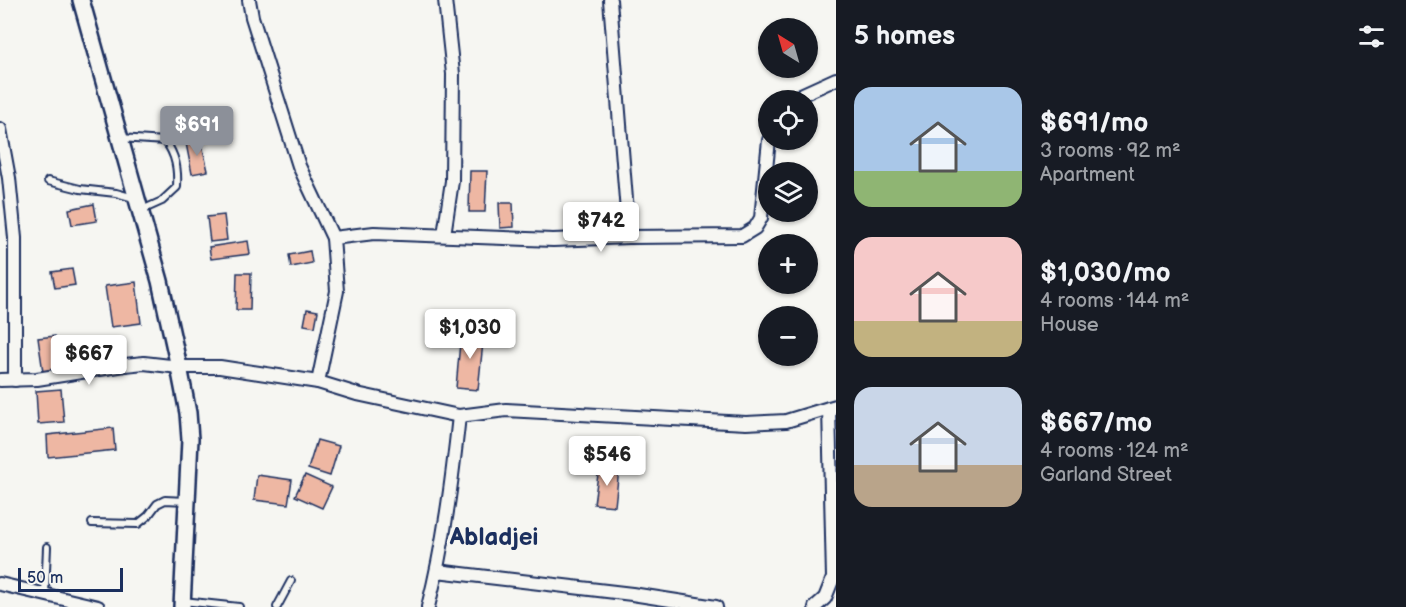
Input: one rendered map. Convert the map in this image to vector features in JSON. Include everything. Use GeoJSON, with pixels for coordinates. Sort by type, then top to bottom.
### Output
{"type":"FeatureCollection","features":[{"type":"Feature","properties":{"kind":"street"},"geometry":{"type":"LineString","coordinates":[[81,0],[160,282],[188,413],[190,439],[182,604]]}},
{"type":"Feature","properties":{"kind":"street"},"geometry":{"type":"LineString","coordinates":[[249,0],[299,166],[333,238],[337,291],[318,382]]}},
{"type":"Feature","properties":{"kind":"street"},"geometry":{"type":"LineString","coordinates":[[444,235],[452,181],[453,74],[445,0]]}},
{"type":"Feature","properties":{"kind":"street"},"geometry":{"type":"LineString","coordinates":[[610,0],[629,237]]}},
{"type":"Feature","properties":{"kind":"street"},"geometry":{"type":"LineString","coordinates":[[812,90],[836,79]]}},
{"type":"Feature","properties":{"kind":"street"},"geometry":{"type":"LineString","coordinates":[[0,129],[9,178],[15,238],[15,380]]}},
{"type":"Feature","properties":{"kind":"street"},"geometry":{"type":"LineString","coordinates":[[333,238],[374,233],[553,240],[742,236],[755,228],[761,218],[768,150]]}},
{"type":"Feature","properties":{"kind":"street"},"geometry":{"type":"LineString","coordinates":[[0,380],[37,380],[125,364],[144,363],[179,367],[220,367],[318,382],[357,394],[459,416],[506,410],[746,423],[786,421],[833,407],[833,578],[825,598],[815,607]]}},
{"type":"Feature","properties":{"kind":"street"},"geometry":{"type":"LineString","coordinates":[[428,607],[437,571],[450,492],[459,416]]}},
{"type":"Feature","properties":{"kind":"street"},"geometry":{"type":"LineString","coordinates":[[437,571],[632,594],[716,607]]}},
{"type":"Feature","properties":{"kind":"street"},"geometry":{"type":"LineString","coordinates":[[0,584],[45,594],[65,604],[98,607]]}},
{"type":"Feature","properties":{"kind":"lane"},"geometry":{"type":"LineString","coordinates":[[48,181],[80,189],[116,193],[139,205],[162,201],[177,187],[178,174],[173,150],[165,141],[120,138]]}},
{"type":"Feature","properties":{"kind":"lane"},"geometry":{"type":"LineString","coordinates":[[93,524],[138,524],[157,504],[165,500],[187,501]]}},
{"type":"Feature","properties":{"kind":"lane"},"geometry":{"type":"LineString","coordinates":[[45,594],[47,547]]}},
{"type":"Feature","properties":{"kind":"lane"},"geometry":{"type":"LineString","coordinates":[[277,607],[291,581]]}},
{"type":"Feature","properties":{"kind":"lane"},"geometry":{"type":"LineString","coordinates":[[182,604],[239,607]]}},
{"type":"Feature","properties":{"kind":"building"},"geometry":{"type":"Polygon","coordinates":[[[201,140],[208,171],[192,174],[186,143],[201,140]]]}},
{"type":"Feature","properties":{"kind":"building"},"geometry":{"type":"Polygon","coordinates":[[[470,171],[487,171],[485,212],[469,212],[470,171]]]}},
{"type":"Feature","properties":{"kind":"building"},"geometry":{"type":"Polygon","coordinates":[[[499,203],[513,203],[514,227],[500,228],[499,203]]]}},
{"type":"Feature","properties":{"kind":"building"},"geometry":{"type":"Polygon","coordinates":[[[94,204],[97,221],[72,225],[69,209],[94,204]]]}},
{"type":"Feature","properties":{"kind":"building"},"geometry":{"type":"Polygon","coordinates":[[[224,215],[227,240],[210,242],[207,217],[224,215]]]}},
{"type":"Feature","properties":{"kind":"building"},"geometry":{"type":"Polygon","coordinates":[[[248,241],[250,254],[211,259],[209,247],[248,241]]]}},
{"type":"Feature","properties":{"kind":"building"},"geometry":{"type":"Polygon","coordinates":[[[310,251],[312,263],[291,267],[289,255],[310,251]]]}},
{"type":"Feature","properties":{"kind":"building"},"geometry":{"type":"Polygon","coordinates":[[[72,269],[75,285],[55,288],[52,272],[72,269]]]}},
{"type":"Feature","properties":{"kind":"building"},"geometry":{"type":"Polygon","coordinates":[[[237,273],[251,273],[250,310],[236,310],[237,273]]]}},
{"type":"Feature","properties":{"kind":"building"},"geometry":{"type":"Polygon","coordinates":[[[136,282],[141,323],[111,327],[105,286],[136,282]]]}},
{"type":"Feature","properties":{"kind":"building"},"geometry":{"type":"Polygon","coordinates":[[[307,309],[318,311],[315,327],[304,325],[307,309]]]}},
{"type":"Feature","properties":{"kind":"building"},"geometry":{"type":"Polygon","coordinates":[[[461,331],[484,333],[478,390],[456,388],[461,331]]]}},
{"type":"Feature","properties":{"kind":"building"},"geometry":{"type":"Polygon","coordinates":[[[55,336],[59,370],[43,372],[38,338],[55,336]]]}},
{"type":"Feature","properties":{"kind":"building"},"geometry":{"type":"Polygon","coordinates":[[[61,389],[64,422],[38,424],[36,391],[61,389]]]}},
{"type":"Feature","properties":{"kind":"building"},"geometry":{"type":"Polygon","coordinates":[[[113,428],[115,450],[48,457],[47,435],[113,428]]]}},
{"type":"Feature","properties":{"kind":"building"},"geometry":{"type":"Polygon","coordinates":[[[317,440],[339,446],[330,476],[308,469],[317,440]]]}},
{"type":"Feature","properties":{"kind":"building"},"geometry":{"type":"Polygon","coordinates":[[[599,467],[619,469],[615,506],[594,504],[599,467]]]}},
{"type":"Feature","properties":{"kind":"building"},"geometry":{"type":"Polygon","coordinates":[[[257,475],[292,480],[288,504],[254,500],[257,475]]]}},
{"type":"Feature","properties":{"kind":"building"},"geometry":{"type":"Polygon","coordinates":[[[305,475],[332,487],[322,508],[295,496],[305,475]]]}},
{"type":"Feature","properties":{"kind":"district","name":"Abladjei"},"geometry":{"type":"Point","coordinates":[494,537]}}]}
